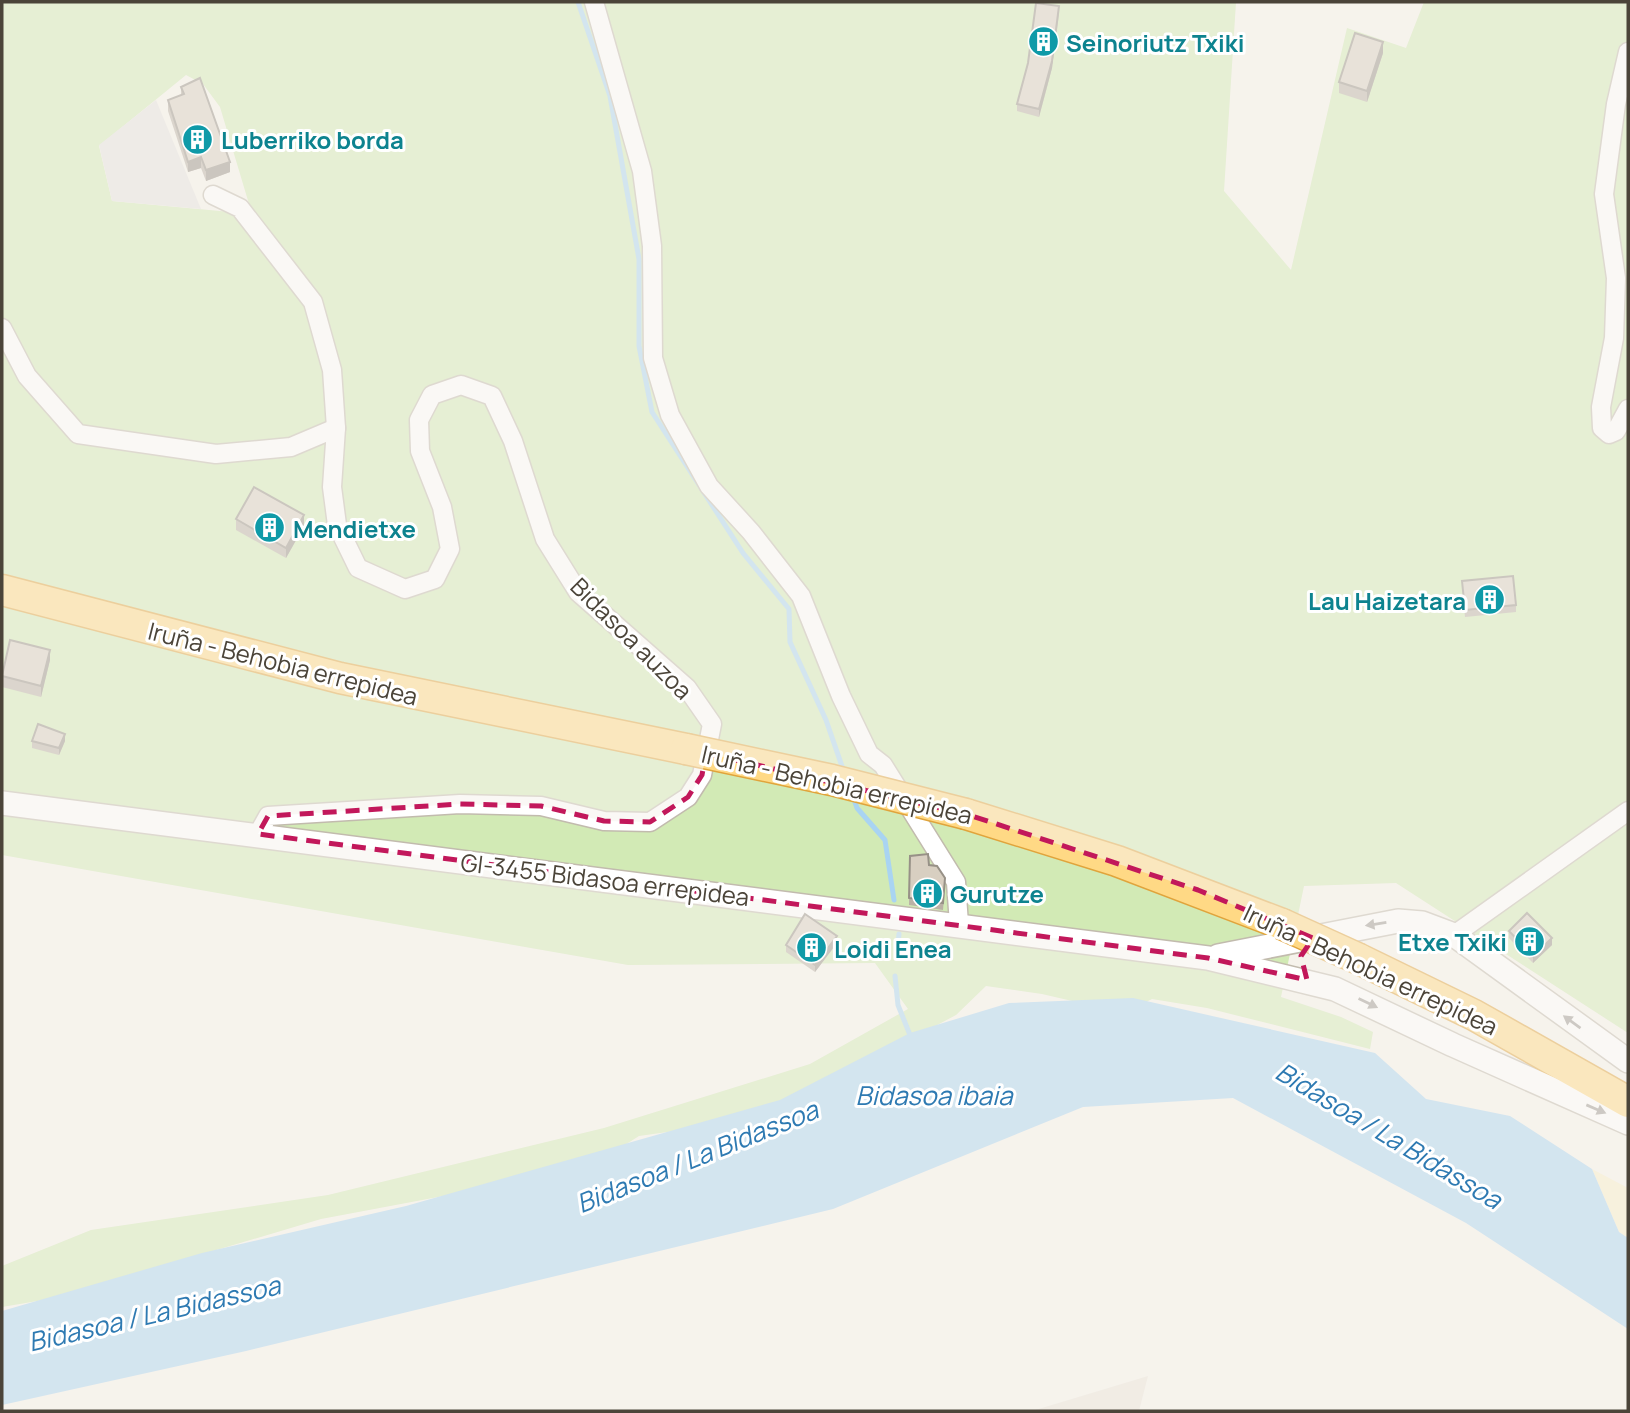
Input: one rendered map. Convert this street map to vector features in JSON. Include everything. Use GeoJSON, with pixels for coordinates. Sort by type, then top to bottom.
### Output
{"type":"FeatureCollection","features":[{"type":"Feature","properties":{"kind":"highway","name":"Iruña - Behobia errepidea"},"geometry":{"type":"LineString","coordinates":[[2,590],[340,678],[832,780],[966,814],[1117,860],[1282,924],[1359,959],[1474,1015],[1628,1102]]}},
{"type":"Feature","properties":{"kind":"street"},"geometry":{"type":"LineString","coordinates":[[594,2],[642,171],[652,246],[653,358],[670,415],[709,486],[751,532],[801,596],[841,696],[869,754],[883,765],[956,882],[960,924]]}},
{"type":"Feature","properties":{"kind":"street"},"geometry":{"type":"LineString","coordinates":[[1628,52],[1614,117],[1604,194],[1616,278],[1614,338],[1601,407],[1602,428],[1609,434],[1616,431],[1628,409]]}},
{"type":"Feature","properties":{"kind":"street","name":"Bidasoa auzoa"},"geometry":{"type":"LineString","coordinates":[[213,195],[240,208],[313,302],[332,370],[336,428],[332,487],[337,525],[358,568],[405,589],[435,579],[450,550],[442,506],[420,451],[419,420],[432,395],[461,385],[492,396],[513,441],[545,539],[578,592],[687,688],[712,724],[702,775],[688,797],[650,822],[604,821],[541,806],[460,804],[268,816],[258,834]]}},
{"type":"Feature","properties":{"kind":"street"},"geometry":{"type":"LineString","coordinates":[[2,328],[27,376],[78,434],[216,454],[291,447],[336,428]]}},
{"type":"Feature","properties":{"kind":"street","name":"GI-3455 Bidasoa errepidea"},"geometry":{"type":"LineString","coordinates":[[2,803],[1209,958]]}},
{"type":"Feature","properties":{"kind":"street"},"geometry":{"type":"LineString","coordinates":[[1454,935],[1628,811]]}},
{"type":"Feature","properties":{"kind":"street"},"geometry":{"type":"LineString","coordinates":[[1209,958],[1398,921],[1423,923],[1454,935],[1628,1061]]}},
{"type":"Feature","properties":{"kind":"street"},"geometry":{"type":"LineString","coordinates":[[1307,980],[1299,966],[1309,939]]}},
{"type":"Feature","properties":{"kind":"street"},"geometry":{"type":"LineString","coordinates":[[1209,958],[1307,980],[1362,999],[1453,1045],[1628,1124]]}},
{"type":"Feature","properties":{"kind":"highlighted area"},"geometry":{"type":"Polygon","coordinates":[[[706,753],[966,814],[1198,890],[1313,938],[1301,956],[1307,980],[1208,958],[258,834],[268,816],[460,804],[541,806],[604,821],[650,822],[688,797],[702,775],[706,753]]]}},
{"type":"Feature","properties":{"kind":"shaded area"},"geometry":{"type":"Polygon","coordinates":[[[156,100],[201,209],[112,201],[99,145],[156,100]]]}},
{"type":"Feature","properties":{"kind":"shaded area"},"geometry":{"type":"Polygon","coordinates":[[[1148,1376],[1139,1411],[1032,1411],[1148,1376]]]}},
{"type":"Feature","properties":{"kind":"green space"},"geometry":{"type":"Polygon","coordinates":[[[2,2],[1236,2],[1224,191],[1291,270],[1347,28],[1406,48],[1424,2],[1628,2],[1628,1033],[1396,883],[1304,886],[1281,997],[1341,1017],[1373,1032],[1370,1049],[1207,1008],[1152,999],[1124,1013],[1042,994],[986,986],[956,1015],[860,1066],[745,1121],[639,1136],[587,1169],[321,1219],[55,1298],[2,1307],[2,1266],[91,1230],[328,1195],[604,1128],[810,1064],[908,1009],[875,963],[628,965],[2,855],[2,2]],[[186,75],[99,146],[112,201],[252,214],[220,107],[203,84],[186,75]]]}},
{"type":"Feature","properties":{"kind":"sand"},"geometry":{"type":"Polygon","coordinates":[[[1592,1169],[1628,1188],[1628,1238],[1619,1232],[1592,1169]]]}},
{"type":"Feature","properties":{"kind":"water","name":"Bidasoa ibaia"},"geometry":{"type":"Polygon","coordinates":[[[1133,998],[1375,1053],[1426,1099],[1510,1116],[1592,1169],[1619,1232],[1628,1238],[1628,1329],[1466,1223],[1233,1098],[1083,1107],[833,1209],[246,1351],[2,1405],[2,1311],[202,1253],[406,1206],[780,1100],[910,1033],[1009,1003],[1133,998]]]}},
{"type":"Feature","properties":{"kind":"building"},"geometry":{"type":"Polygon","coordinates":[[[1036,3],[1059,6],[1052,61],[1039,109],[1017,104],[1028,63],[1036,3]]]}},
{"type":"Feature","properties":{"kind":"building"},"geometry":{"type":"Polygon","coordinates":[[[1355,33],[1383,42],[1367,91],[1339,82],[1355,33]]]}},
{"type":"Feature","properties":{"kind":"building","name":"Luberriko borda"},"geometry":{"type":"Polygon","coordinates":[[[200,78],[230,162],[206,170],[201,157],[188,162],[168,100],[184,94],[181,87],[200,78]]]}},
{"type":"Feature","properties":{"kind":"building","name":"Mendietxe"},"geometry":{"type":"Polygon","coordinates":[[[254,487],[304,515],[286,548],[236,519],[254,487]]]}},
{"type":"Feature","properties":{"kind":"building","name":"Lau Haizetara"},"geometry":{"type":"Polygon","coordinates":[[[1513,576],[1516,605],[1465,610],[1462,581],[1513,576]]]}},
{"type":"Feature","properties":{"kind":"building"},"geometry":{"type":"Polygon","coordinates":[[[10,640],[50,650],[41,686],[2,676],[10,640]]]}},
{"type":"Feature","properties":{"kind":"building"},"geometry":{"type":"Polygon","coordinates":[[[38,724],[65,734],[59,748],[32,741],[38,724]]]}},
{"type":"Feature","properties":{"kind":"building","name":"Gurutze"},"geometry":{"type":"Polygon","coordinates":[[[928,854],[929,865],[937,866],[945,878],[943,903],[909,898],[910,856],[928,854]]]}},
{"type":"Feature","properties":{"kind":"building","name":"Etxe Txiki"},"geometry":{"type":"Polygon","coordinates":[[[1527,913],[1552,938],[1533,956],[1509,931],[1527,913]]]}},
{"type":"Feature","properties":{"kind":"building","name":"Loidi Enea"},"geometry":{"type":"Polygon","coordinates":[[[805,914],[837,936],[815,965],[786,945],[805,914]]]}},
{"type":"Feature","properties":{"kind":"waterway"},"geometry":{"type":"LineString","coordinates":[[578,2],[610,96],[639,259],[639,346],[652,412],[743,553],[789,609],[790,642],[826,720],[844,772]]}},
{"type":"Feature","properties":{"kind":"waterway"},"geometry":{"type":"LineString","coordinates":[[852,794],[857,808],[885,840],[894,900]]}},
{"type":"Feature","properties":{"kind":"waterway"},"geometry":{"type":"LineString","coordinates":[[897,954],[899,934]]}},
{"type":"Feature","properties":{"kind":"waterway"},"geometry":{"type":"LineString","coordinates":[[895,976],[898,1005],[912,1040]]}},
{"type":"Feature","properties":{"kind":"place","name":"Seinoriutz Txiki"},"geometry":{"type":"Point","coordinates":[1043,42]}},
{"type":"Feature","properties":{"kind":"place","name":"Luberriko borda"},"geometry":{"type":"Point","coordinates":[198,139]}},
{"type":"Feature","properties":{"kind":"place","name":"Mendietxe"},"geometry":{"type":"Point","coordinates":[270,528]}},
{"type":"Feature","properties":{"kind":"place","name":"Lau Haizetara"},"geometry":{"type":"Point","coordinates":[1489,600]}},
{"type":"Feature","properties":{"kind":"place","name":"Gurutze"},"geometry":{"type":"Point","coordinates":[927,893]}},
{"type":"Feature","properties":{"kind":"place","name":"Etxe Txiki"},"geometry":{"type":"Point","coordinates":[1530,941]}},
{"type":"Feature","properties":{"kind":"place","name":"Loidi Enea"},"geometry":{"type":"Point","coordinates":[811,948]}},
{"type":"Feature","properties":{"kind":"water label","name":"Bidasoa / La Bidassoa"},"geometry":{"type":"Point","coordinates":[1389,1135]}},
{"type":"Feature","properties":{"kind":"water label","name":"Bidasoa / La Bidassoa"},"geometry":{"type":"Point","coordinates":[697,1156]}},
{"type":"Feature","properties":{"kind":"water label","name":"Bidasoa / La Bidassoa"},"geometry":{"type":"Point","coordinates":[154,1313]}}]}
